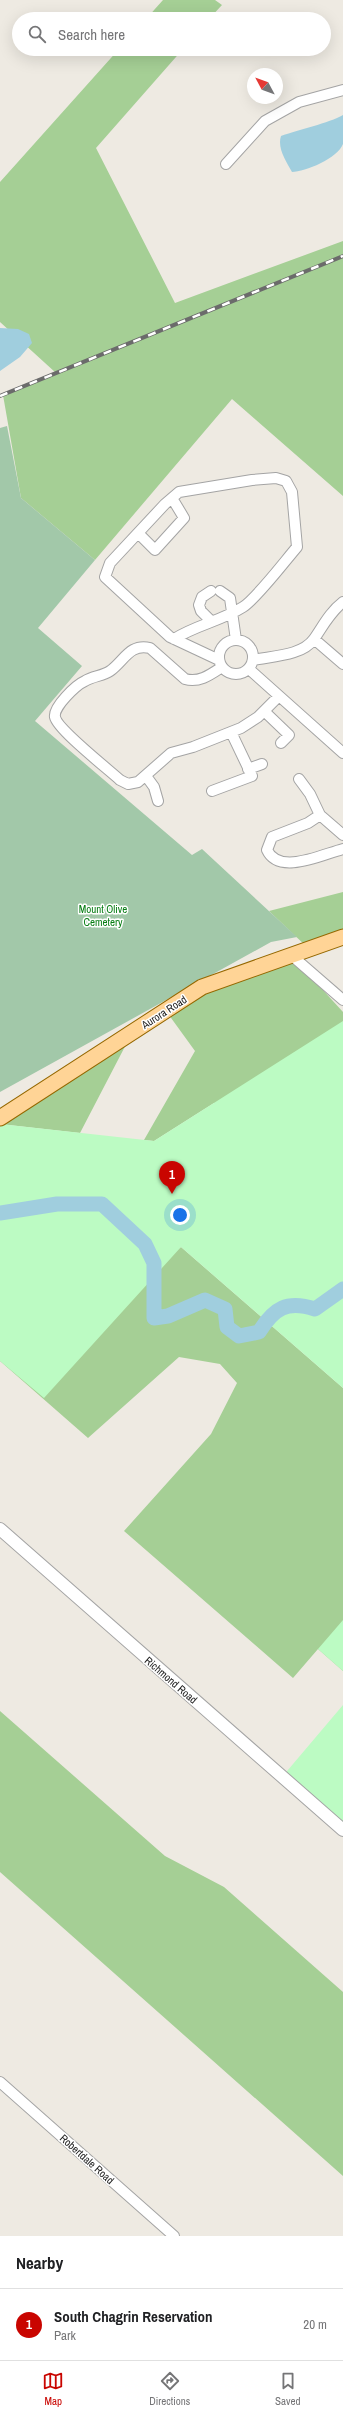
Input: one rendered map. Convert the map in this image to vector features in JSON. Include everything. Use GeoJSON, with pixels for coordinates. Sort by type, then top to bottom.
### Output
{"type":"FeatureCollection","features":[{"type":"Feature","properties":{"kind":"main road","name":"Aurora Road"},"geometry":{"type":"LineString","coordinates":[[0,1118],[202,987],[290,954],[343,937]]}},
{"type":"Feature","properties":{"kind":"street"},"geometry":{"type":"LineString","coordinates":[[226,164],[265,121],[299,102],[343,90]]}},
{"type":"Feature","properties":{"kind":"street"},"geometry":{"type":"LineString","coordinates":[[174,639],[199,625],[234,612],[245,606],[297,547],[292,492],[286,482],[276,478],[205,486],[179,492],[172,498],[110,563],[105,577],[174,639],[220,663],[235,674],[251,664],[295,652],[314,639],[320,628],[343,602]]}},
{"type":"Feature","properties":{"kind":"street"},"geometry":{"type":"LineString","coordinates":[[138,533],[155,550],[184,518],[172,498]]}},
{"type":"Feature","properties":{"kind":"street"},"geometry":{"type":"LineString","coordinates":[[212,621],[201,611],[199,605],[202,597],[216,591],[230,598],[234,612],[236,640]]}},
{"type":"Feature","properties":{"kind":"street"},"geometry":{"type":"LineString","coordinates":[[314,639],[343,664]]}},
{"type":"Feature","properties":{"kind":"street"},"geometry":{"type":"LineString","coordinates":[[279,696],[258,717],[231,732],[194,747],[171,753],[146,776],[134,783],[128,784],[120,780],[56,723],[55,711],[74,688],[85,680],[110,671],[130,650],[137,647],[150,648],[185,679],[191,681],[202,678],[220,663],[223,645],[236,640],[249,646],[251,664],[279,696],[343,753]]}},
{"type":"Feature","properties":{"kind":"street"},"geometry":{"type":"LineString","coordinates":[[264,711],[288,735],[281,743]]}},
{"type":"Feature","properties":{"kind":"street"},"geometry":{"type":"LineString","coordinates":[[212,790],[252,776],[231,732]]}},
{"type":"Feature","properties":{"kind":"street"},"geometry":{"type":"LineString","coordinates":[[248,769],[262,764]]}},
{"type":"Feature","properties":{"kind":"street"},"geometry":{"type":"LineString","coordinates":[[146,776],[154,787],[158,801]]}},
{"type":"Feature","properties":{"kind":"street"},"geometry":{"type":"LineString","coordinates":[[299,779],[310,794],[320,815],[343,836]]}},
{"type":"Feature","properties":{"kind":"street"},"geometry":{"type":"LineString","coordinates":[[320,815],[308,823],[272,837],[267,850],[270,856],[281,862],[296,862],[343,848]]}},
{"type":"Feature","properties":{"kind":"street"},"geometry":{"type":"LineString","coordinates":[[290,954],[343,1000]]}},
{"type":"Feature","properties":{"kind":"street","name":"Richmond Road"},"geometry":{"type":"LineString","coordinates":[[0,1529],[343,1830]]}},
{"type":"Feature","properties":{"kind":"street","name":"Robertdale Road"},"geometry":{"type":"LineString","coordinates":[[0,2082],[174,2236]]}},
{"type":"Feature","properties":{"kind":"green space"},"geometry":{"type":"Polygon","coordinates":[[[163,0],[215,0],[222,5],[216,12],[152,12],[163,0]]]}},
{"type":"Feature","properties":{"kind":"green space"},"geometry":{"type":"Polygon","coordinates":[[[113,56],[177,56],[96,148],[175,303],[343,241],[343,496],[232,399],[95,560],[21,498],[3,395],[56,373],[0,322],[0,182],[113,56]]]}},
{"type":"Feature","properties":{"kind":"green space","name":"Mount Olive Cemetery"},"geometry":{"type":"Polygon","coordinates":[[[7,426],[21,498],[95,560],[38,628],[82,666],[35,721],[192,855],[202,849],[297,937],[271,942],[0,1092],[0,428],[7,426]]]}},
{"type":"Feature","properties":{"kind":"green space"},"geometry":{"type":"Polygon","coordinates":[[[343,892],[343,937],[308,948],[269,911],[343,892]]]}},
{"type":"Feature","properties":{"kind":"green space"},"geometry":{"type":"Polygon","coordinates":[[[290,954],[343,1012],[343,1164],[214,1103],[154,1141],[144,1140],[195,1051],[166,1011],[290,954]]]}},
{"type":"Feature","properties":{"kind":"green space"},"geometry":{"type":"Polygon","coordinates":[[[343,1021],[343,1388],[181,1247],[44,1398],[0,1361],[0,1124],[154,1141],[343,1021]]]}},
{"type":"Feature","properties":{"kind":"green space"},"geometry":{"type":"Polygon","coordinates":[[[132,1033],[80,1133],[0,1124],[132,1033]]]}},
{"type":"Feature","properties":{"kind":"green space"},"geometry":{"type":"Polygon","coordinates":[[[181,1247],[343,1388],[343,1671],[318,1649],[293,1678],[124,1531],[211,1434],[237,1383],[220,1364],[179,1357],[88,1438],[0,1361],[181,1247]]]}},
{"type":"Feature","properties":{"kind":"green space"},"geometry":{"type":"Polygon","coordinates":[[[343,1620],[343,1671],[318,1649],[343,1620]]]}},
{"type":"Feature","properties":{"kind":"green space"},"geometry":{"type":"Polygon","coordinates":[[[343,1705],[343,1830],[282,1777],[343,1705]]]}},
{"type":"Feature","properties":{"kind":"green space"},"geometry":{"type":"Polygon","coordinates":[[[0,1711],[165,1856],[224,1887],[343,1992],[343,2176],[0,1872],[0,1711]]]}},
{"type":"Feature","properties":{"kind":"water"},"geometry":{"type":"Polygon","coordinates":[[[343,115],[343,144],[340,149],[328,159],[313,167],[292,172],[281,150],[281,136],[322,124],[343,115]]]}},
{"type":"Feature","properties":{"kind":"water"},"geometry":{"type":"Polygon","coordinates":[[[0,328],[18,329],[29,334],[32,343],[20,357],[0,371],[0,328]]]}},
{"type":"Feature","properties":{"kind":"waterway"},"geometry":{"type":"LineString","coordinates":[[0,1213],[57,1204],[102,1204],[145,1244],[154,1263],[154,1318],[168,1316],[205,1300],[225,1309],[227,1327],[239,1336],[259,1332],[270,1317],[282,1308],[297,1305],[315,1309],[343,1289]]}},
{"type":"Feature","properties":{"kind":"railway"},"geometry":{"type":"LineString","coordinates":[[0,396],[343,256]]}},
{"type":"Feature","properties":{"kind":"place","name":"South Chagrin Reservation"},"geometry":{"type":"Point","coordinates":[172,1194]}}]}
